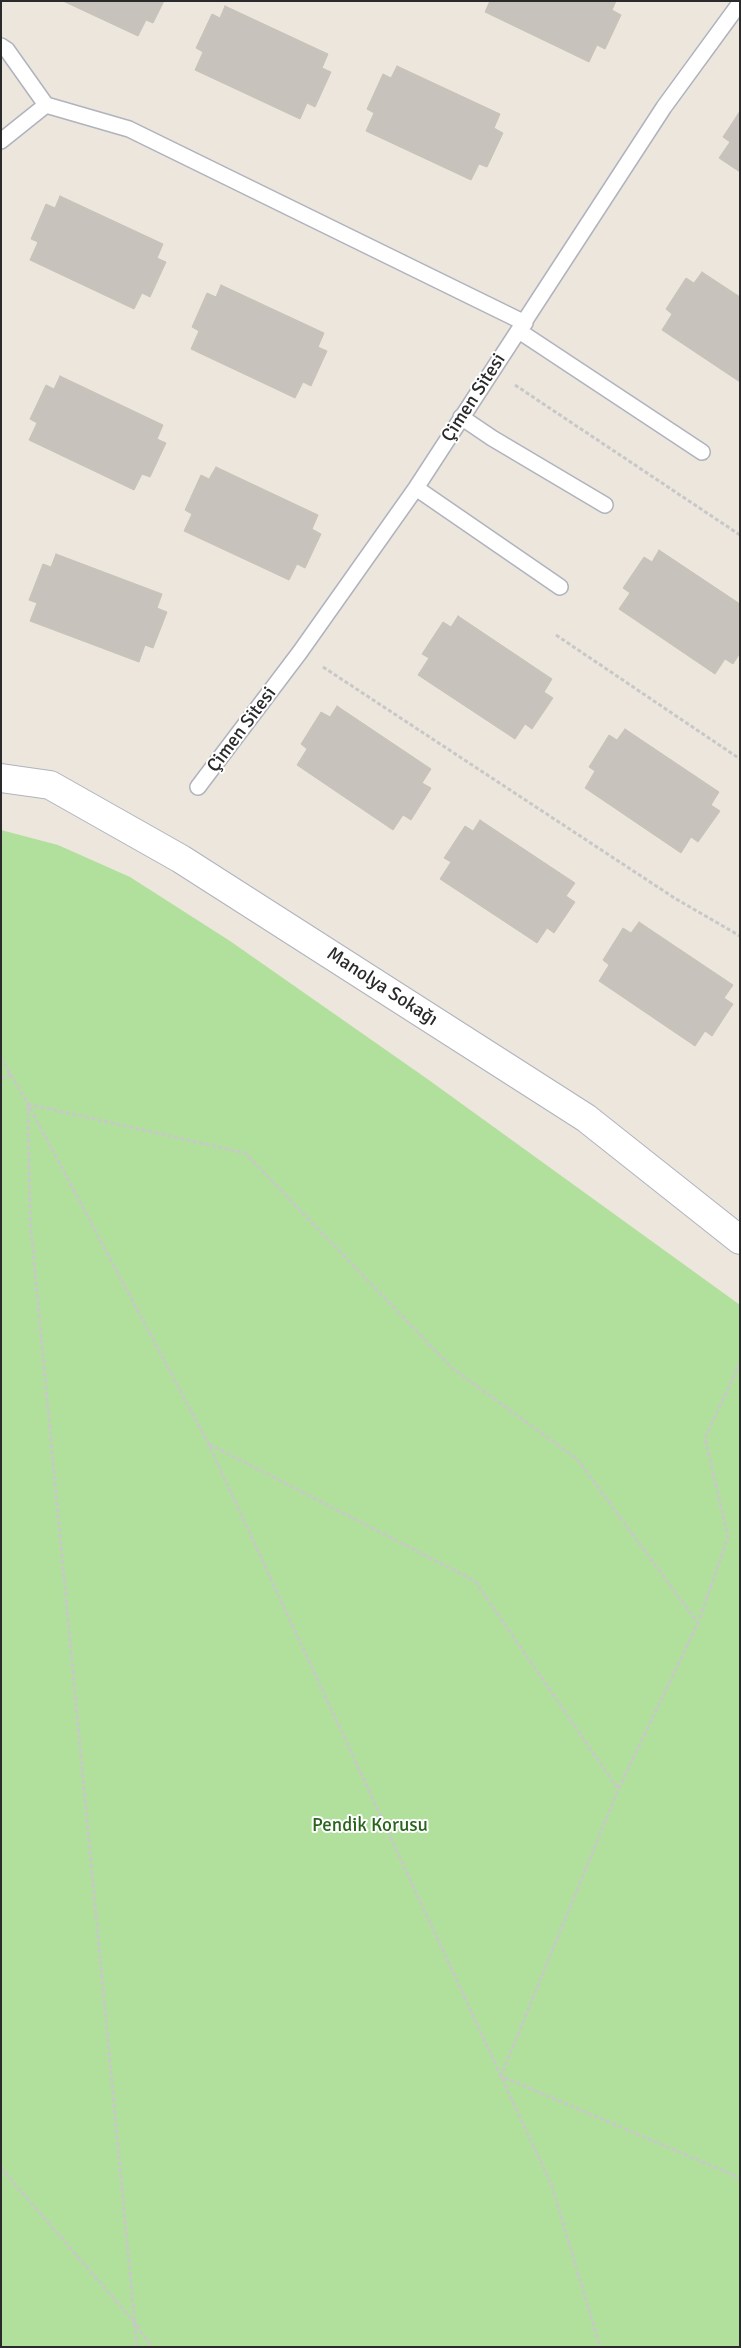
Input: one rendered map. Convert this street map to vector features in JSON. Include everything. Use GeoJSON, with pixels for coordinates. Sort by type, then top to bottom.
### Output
{"type":"FeatureCollection","features":[{"type":"Feature","properties":{"kind":"street","name":"Manolya Sokağı"},"geometry":{"type":"LineString","coordinates":[[1,778],[50,785],[181,859],[586,1118],[740,1240]]}},
{"type":"Feature","properties":{"kind":"lane","name":"Çimen Sitesi"},"geometry":{"type":"LineString","coordinates":[[198,787],[300,652],[416,488],[664,107],[740,2]]}},
{"type":"Feature","properties":{"kind":"lane"},"geometry":{"type":"LineString","coordinates":[[1,46],[7,50],[46,105],[128,129],[522,327],[702,452]]}},
{"type":"Feature","properties":{"kind":"lane"},"geometry":{"type":"LineString","coordinates":[[1,141],[46,105]]}},
{"type":"Feature","properties":{"kind":"lane"},"geometry":{"type":"LineString","coordinates":[[461,417],[492,438],[605,505]]}},
{"type":"Feature","properties":{"kind":"lane"},"geometry":{"type":"LineString","coordinates":[[416,488],[560,587]]}},
{"type":"Feature","properties":{"kind":"path"},"geometry":{"type":"LineString","coordinates":[[492,369],[740,535]]}},
{"type":"Feature","properties":{"kind":"path"},"geometry":{"type":"LineString","coordinates":[[556,635],[740,759]]}},
{"type":"Feature","properties":{"kind":"path"},"geometry":{"type":"LineString","coordinates":[[300,652],[676,899],[740,936]]}},
{"type":"Feature","properties":{"kind":"path"},"geometry":{"type":"LineString","coordinates":[[1,1058],[28,1104],[208,1443],[552,2186],[600,2347]]}},
{"type":"Feature","properties":{"kind":"path"},"geometry":{"type":"LineString","coordinates":[[1,1079],[11,1074]]}},
{"type":"Feature","properties":{"kind":"path"},"geometry":{"type":"LineString","coordinates":[[28,1104],[245,1153],[452,1368],[577,1459],[698,1622]]}},
{"type":"Feature","properties":{"kind":"path"},"geometry":{"type":"LineString","coordinates":[[28,1104],[30,1219],[137,2347]]}},
{"type":"Feature","properties":{"kind":"path"},"geometry":{"type":"LineString","coordinates":[[502,2076],[618,1790],[698,1622],[728,1537],[705,1438],[740,1363]]}},
{"type":"Feature","properties":{"kind":"path"},"geometry":{"type":"LineString","coordinates":[[208,1443],[475,1581],[618,1790]]}},
{"type":"Feature","properties":{"kind":"path"},"geometry":{"type":"LineString","coordinates":[[502,2076],[740,2178]]}},
{"type":"Feature","properties":{"kind":"path"},"geometry":{"type":"LineString","coordinates":[[1,2168],[135,2323],[152,2347]]}},
{"type":"Feature","properties":{"kind":"green space","name":"Pendik Korusu"},"geometry":{"type":"Polygon","coordinates":[[[1,830],[58,845],[130,877],[230,941],[426,1078],[740,1305],[740,2347],[1,2347],[1,830]]]}},
{"type":"Feature","properties":{"kind":"building"},"geometry":{"type":"Polygon","coordinates":[[[63,1],[164,1],[153,23],[146,20],[138,36],[63,1]]]}},
{"type":"Feature","properties":{"kind":"building"},"geometry":{"type":"Polygon","coordinates":[[[490,1],[616,1],[612,10],[621,15],[605,49],[597,45],[589,62],[485,12],[490,1]]]}},
{"type":"Feature","properties":{"kind":"building"},"geometry":{"type":"Polygon","coordinates":[[[225,6],[328,54],[322,68],[331,72],[315,107],[307,103],[300,119],[195,70],[203,52],[196,48],[212,14],[220,18],[225,6]]]}},
{"type":"Feature","properties":{"kind":"building"},"geometry":{"type":"Polygon","coordinates":[[[397,66],[500,114],[494,128],[503,133],[487,167],[479,164],[471,180],[366,131],[374,113],[367,109],[383,74],[391,78],[397,66]]]}},
{"type":"Feature","properties":{"kind":"building"},"geometry":{"type":"Polygon","coordinates":[[[740,111],[740,172],[719,158],[730,142],[723,137],[740,111]]]}},
{"type":"Feature","properties":{"kind":"building"},"geometry":{"type":"Polygon","coordinates":[[[60,196],[163,244],[157,258],[166,262],[150,297],[142,293],[134,309],[30,260],[38,242],[31,239],[46,204],[55,208],[60,196]]]}},
{"type":"Feature","properties":{"kind":"building"},"geometry":{"type":"Polygon","coordinates":[[[702,272],[740,297],[740,382],[662,330],[672,314],[666,309],[686,278],[694,283],[702,272]]]}},
{"type":"Feature","properties":{"kind":"building"},"geometry":{"type":"Polygon","coordinates":[[[221,285],[324,333],[318,347],[327,351],[311,386],[303,382],[295,398],[191,349],[199,331],[192,327],[207,293],[216,297],[221,285]]]}},
{"type":"Feature","properties":{"kind":"building"},"geometry":{"type":"Polygon","coordinates":[[[60,376],[163,425],[157,439],[166,443],[150,477],[142,474],[134,490],[29,440],[37,423],[30,419],[46,385],[54,389],[60,376]]]}},
{"type":"Feature","properties":{"kind":"building"},"geometry":{"type":"Polygon","coordinates":[[[216,467],[318,515],[312,529],[321,534],[305,568],[297,564],[289,580],[184,531],[192,514],[185,510],[201,475],[209,479],[216,467]]]}},
{"type":"Feature","properties":{"kind":"building"},"geometry":{"type":"Polygon","coordinates":[[[659,550],[740,604],[740,653],[733,664],[725,659],[715,674],[619,609],[630,593],[623,588],[644,557],[652,562],[659,550]]]}},
{"type":"Feature","properties":{"kind":"building"},"geometry":{"type":"Polygon","coordinates":[[[56,554],[162,594],[157,608],[167,612],[153,648],[145,645],[139,662],[30,621],[37,603],[29,600],[43,564],[51,567],[56,554]]]}},
{"type":"Feature","properties":{"kind":"building"},"geometry":{"type":"Polygon","coordinates":[[[458,616],[552,679],[544,692],[553,698],[532,729],[525,724],[515,739],[418,675],[429,658],[422,654],[443,622],[451,627],[458,616]]]}},
{"type":"Feature","properties":{"kind":"building"},"geometry":{"type":"Polygon","coordinates":[[[337,706],[431,769],[422,783],[431,788],[411,820],[403,815],[393,830],[297,765],[307,749],[301,744],[321,712],[330,717],[337,706]]]}},
{"type":"Feature","properties":{"kind":"building"},"geometry":{"type":"Polygon","coordinates":[[[625,729],[719,792],[711,805],[720,811],[698,842],[691,837],[681,853],[585,788],[595,771],[589,767],[609,735],[617,740],[625,729]]]}},
{"type":"Feature","properties":{"kind":"building"},"geometry":{"type":"Polygon","coordinates":[[[480,820],[575,883],[566,896],[575,902],[554,933],[547,928],[537,943],[440,879],[451,862],[444,858],[465,826],[473,831],[480,820]]]}},
{"type":"Feature","properties":{"kind":"building"},"geometry":{"type":"Polygon","coordinates":[[[639,922],[733,985],[724,998],[733,1004],[712,1036],[705,1031],[695,1046],[599,981],[609,965],[603,960],[623,928],[631,933],[639,922]]]}}]}
